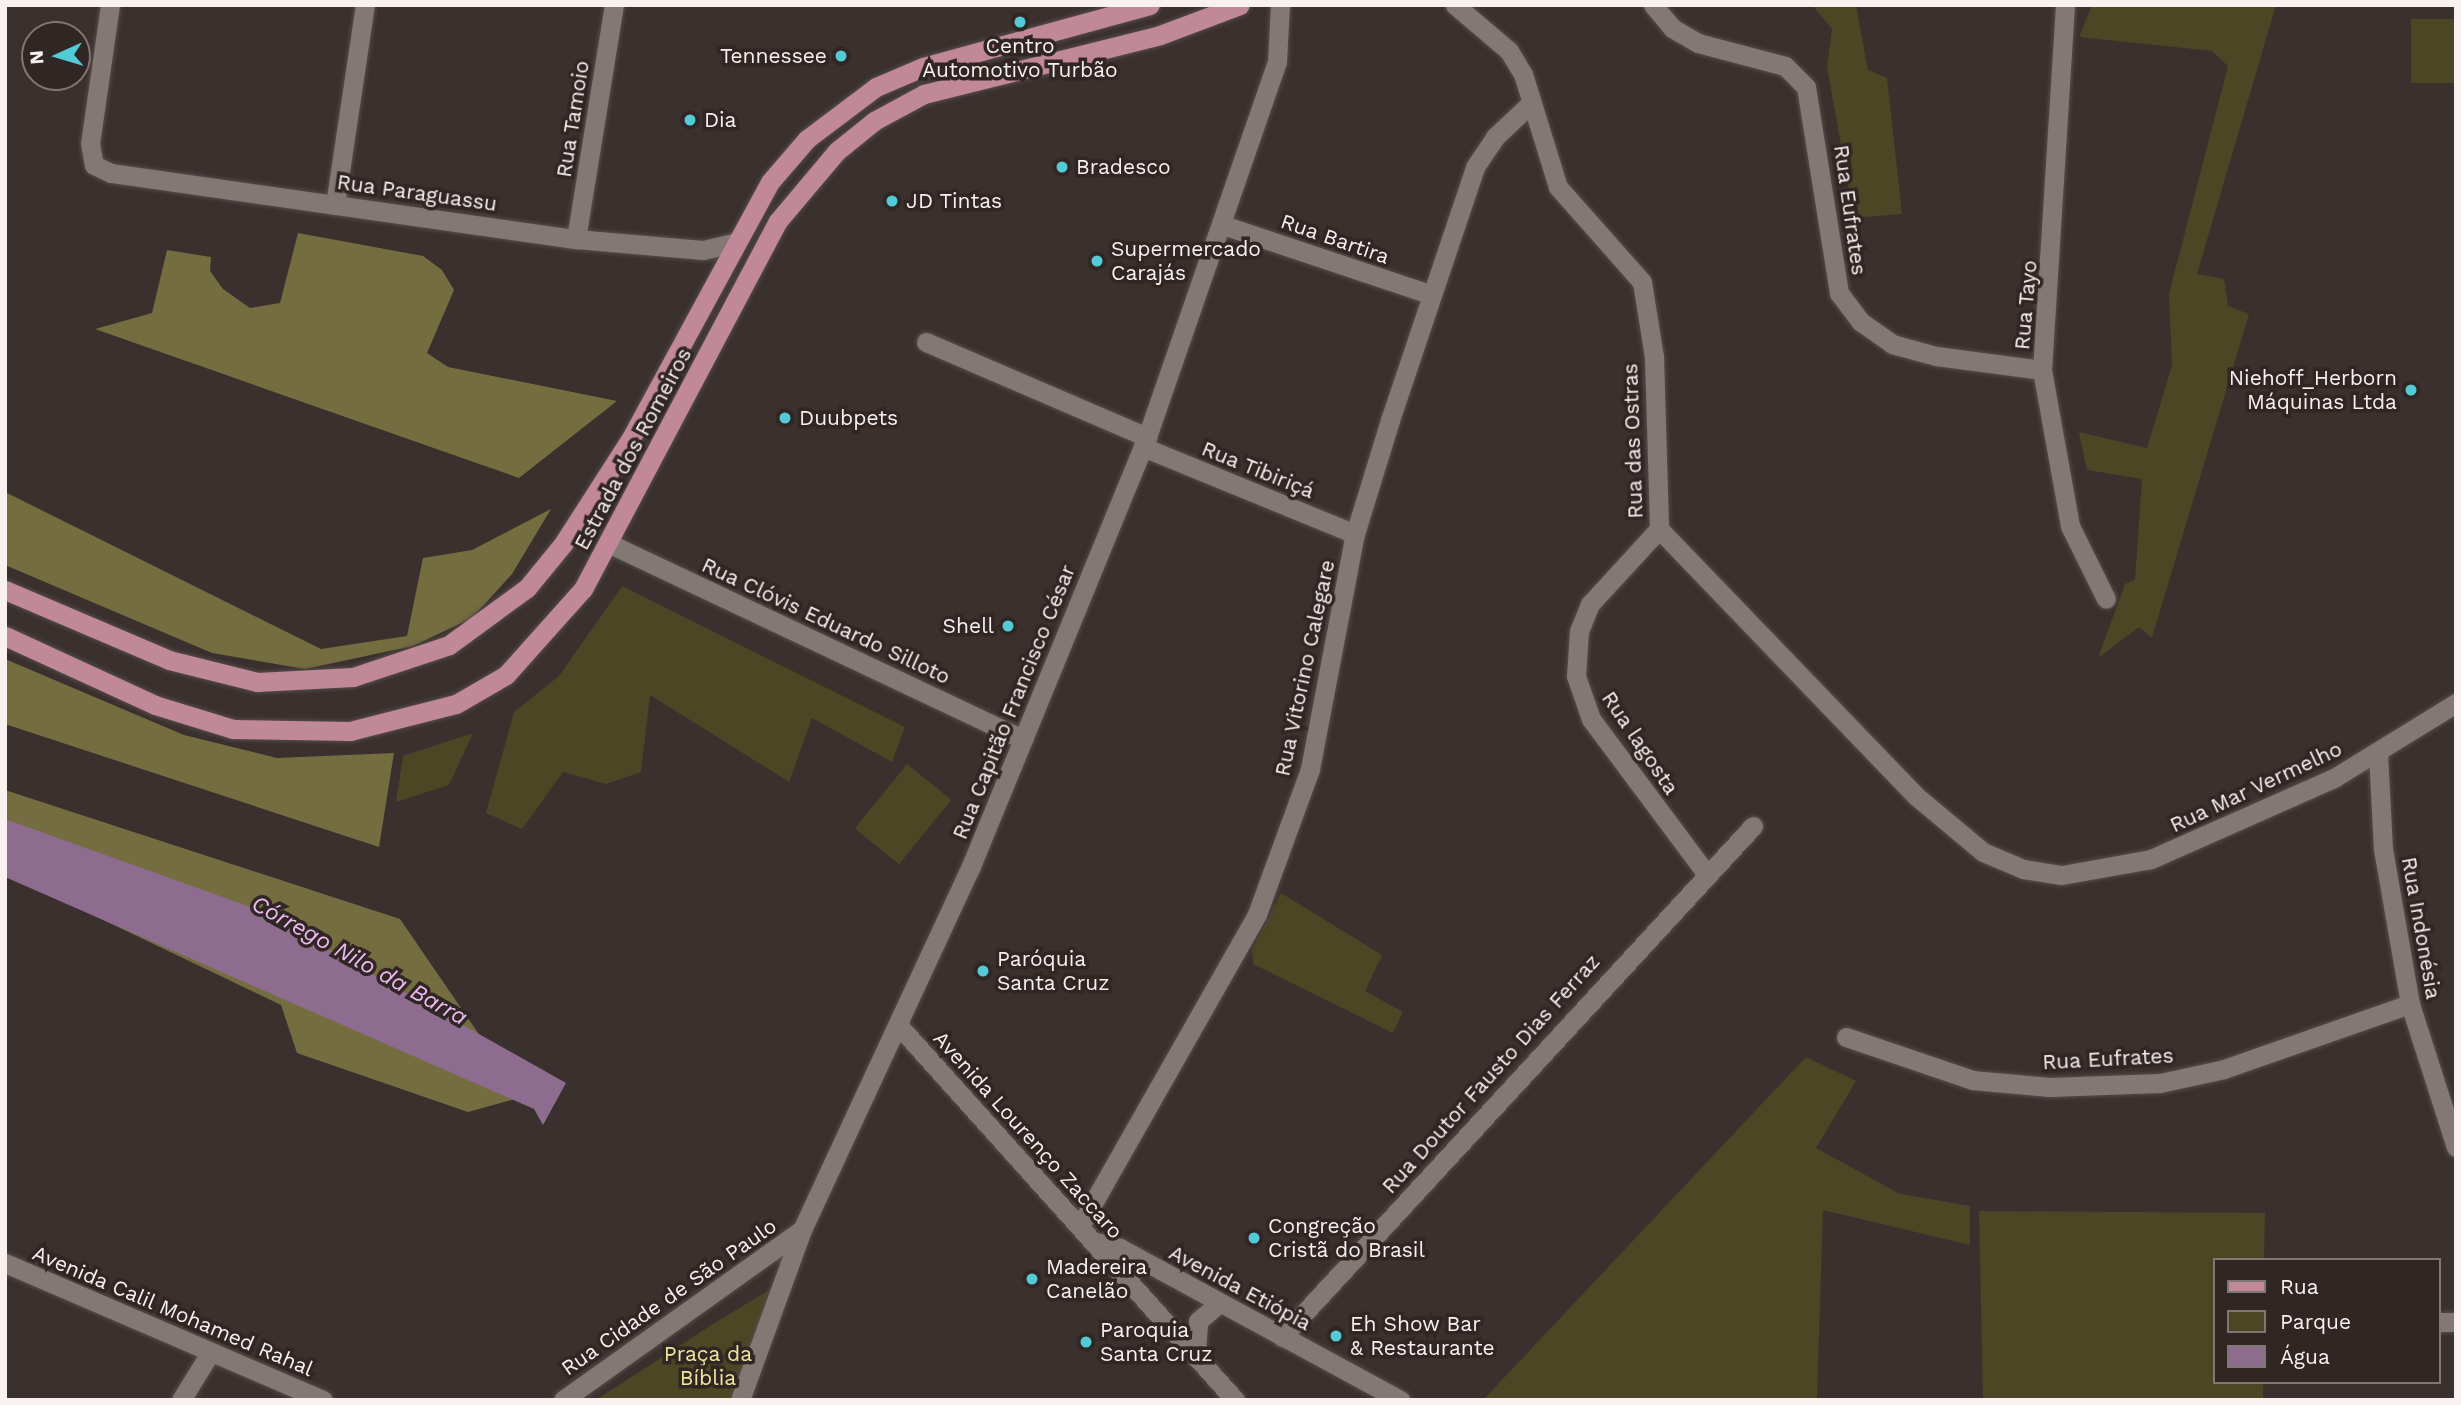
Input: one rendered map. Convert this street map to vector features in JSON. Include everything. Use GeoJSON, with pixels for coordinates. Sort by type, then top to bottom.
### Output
{"type":"FeatureCollection","features":[{"type":"Feature","properties":{"kind":"main road","name":"Estrada dos Romeiros"},"geometry":{"type":"LineString","coordinates":[[5,590],[169,660],[257,682],[353,677],[449,645],[527,588],[563,544],[632,439],[734,243],[770,182],[807,139],[876,87],[936,63],[1150,5]]}},
{"type":"Feature","properties":{"kind":"main road","name":"Estrada dos Romeiros"},"geometry":{"type":"LineString","coordinates":[[5,636],[191,718],[233,729],[350,731],[456,704],[506,675],[544,640],[610,544],[778,221],[837,151],[874,121],[924,94],[1160,35],[1240,5]]}},
{"type":"Feature","properties":{"kind":"street","name":"Rua Paraguassu"},"geometry":{"type":"LineString","coordinates":[[110,5],[90,144],[94,165],[111,173],[576,239],[702,250],[734,243]]}},
{"type":"Feature","properties":{"kind":"street"},"geometry":{"type":"LineString","coordinates":[[335,205],[365,5]]}},
{"type":"Feature","properties":{"kind":"street","name":"Rua Tamoio"},"geometry":{"type":"LineString","coordinates":[[576,239],[614,5]]}},
{"type":"Feature","properties":{"kind":"street","name":"Rua Capitão Francisco César"},"geometry":{"type":"LineString","coordinates":[[740,1400],[802,1230],[899,1026],[1023,739],[1145,442],[1223,225],[1277,62],[1280,5]]}},
{"type":"Feature","properties":{"kind":"street","name":"Rua das Ostras"},"geometry":{"type":"LineString","coordinates":[[1455,5],[1509,51],[1558,187],[1642,282],[1654,357],[1659,529],[1916,796],[1983,852],[2024,869],[2062,875]]}},
{"type":"Feature","properties":{"kind":"street","name":"Rua Eufrates"},"geometry":{"type":"LineString","coordinates":[[1653,5],[1672,28],[1698,43],[1784,66],[1806,87],[1839,293],[1861,322],[1892,344],[1936,356],[2042,370]]}},
{"type":"Feature","properties":{"kind":"street","name":"Rua Tayo"},"geometry":{"type":"LineString","coordinates":[[2065,5],[2042,370],[2070,526],[2106,598]]}},
{"type":"Feature","properties":{"kind":"street","name":"Rua Vitorino Calegare"},"geometry":{"type":"LineString","coordinates":[[1086,1234],[1257,914],[1310,769],[1355,534],[1475,167],[1495,137],[1529,105]]}},
{"type":"Feature","properties":{"kind":"street","name":"Rua Bartira"},"geometry":{"type":"LineString","coordinates":[[1223,225],[1432,295]]}},
{"type":"Feature","properties":{"kind":"street","name":"Rua Tibiriçá"},"geometry":{"type":"LineString","coordinates":[[926,342],[1355,534]]}},
{"type":"Feature","properties":{"kind":"street","name":"Rua lagosta"},"geometry":{"type":"LineString","coordinates":[[1659,529],[1590,604],[1579,631],[1576,676],[1591,719],[1705,872]]}},
{"type":"Feature","properties":{"kind":"street","name":"Rua Clóvis Eduardo Silloto"},"geometry":{"type":"LineString","coordinates":[[610,544],[1023,739]]}},
{"type":"Feature","properties":{"kind":"street","name":"Rua Mar Vermelho"},"geometry":{"type":"LineString","coordinates":[[2062,875],[2151,859],[2378,754],[2456,704]]}},
{"type":"Feature","properties":{"kind":"street","name":"Rua Indonésia"},"geometry":{"type":"LineString","coordinates":[[2378,754],[2383,849],[2410,1004],[2456,1147]]}},
{"type":"Feature","properties":{"kind":"street","name":"Rua Doutor Fausto Dias Ferraz"},"geometry":{"type":"LineString","coordinates":[[1282,1337],[1705,872],[1753,826]]}},
{"type":"Feature","properties":{"kind":"street","name":"Rua Eufrates"},"geometry":{"type":"LineString","coordinates":[[1846,1037],[1972,1080],[2050,1087],[2160,1083],[2224,1069],[2410,1004]]}},
{"type":"Feature","properties":{"kind":"street","name":"Avenida Lourenço Zaccaro"},"geometry":{"type":"LineString","coordinates":[[899,1026],[1196,1352],[1236,1400]]}},
{"type":"Feature","properties":{"kind":"street","name":"Rua Cidade de São Paulo"},"geometry":{"type":"LineString","coordinates":[[563,1400],[802,1230]]}},
{"type":"Feature","properties":{"kind":"street","name":"Avenida Etiópia"},"geometry":{"type":"LineString","coordinates":[[1086,1234],[1120,1248],[1218,1304],[1400,1400]]}},
{"type":"Feature","properties":{"kind":"street","name":"Avenida Calil Mohamed Rahal"},"geometry":{"type":"LineString","coordinates":[[5,1264],[323,1400]]}},
{"type":"Feature","properties":{"kind":"street"},"geometry":{"type":"LineString","coordinates":[[1196,1352],[1198,1321],[1218,1304]]}},
{"type":"Feature","properties":{"kind":"street"},"geometry":{"type":"LineString","coordinates":[[181,1400],[209,1353]]}},
{"type":"Feature","properties":{"kind":"green space"},"geometry":{"type":"Polygon","coordinates":[[[1812,5],[1856,5],[1868,70],[1887,78],[1902,214],[1854,218],[1827,67],[1832,29],[1812,5]]]}},
{"type":"Feature","properties":{"kind":"green space"},"geometry":{"type":"Polygon","coordinates":[[[2092,5],[2276,5],[2197,274],[2224,279],[2228,306],[2249,314],[2152,638],[2139,627],[2098,658],[2125,584],[2135,579],[2142,479],[2087,470],[2079,432],[2147,448],[2172,365],[2169,294],[2228,66],[2212,51],[2079,37],[2092,5]]]}},
{"type":"Feature","properties":{"kind":"green space"},"geometry":{"type":"Polygon","coordinates":[[[2411,19],[2456,19],[2456,83],[2411,83],[2411,19]]]}},
{"type":"Feature","properties":{"kind":"green space"},"geometry":{"type":"Polygon","coordinates":[[[622,586],[905,727],[892,762],[812,718],[789,782],[650,695],[641,772],[606,784],[563,772],[522,829],[486,813],[514,712],[559,676],[622,586]]]}},
{"type":"Feature","properties":{"kind":"green space"},"geometry":{"type":"Polygon","coordinates":[[[473,733],[449,785],[396,802],[403,756],[473,733]]]}},
{"type":"Feature","properties":{"kind":"green space"},"geometry":{"type":"Polygon","coordinates":[[[907,764],[951,800],[899,864],[855,829],[907,764]]]}},
{"type":"Feature","properties":{"kind":"green space"},"geometry":{"type":"Polygon","coordinates":[[[1281,893],[1382,955],[1365,991],[1403,1012],[1393,1033],[1253,964],[1252,950],[1281,893]]]}},
{"type":"Feature","properties":{"kind":"green space"},"geometry":{"type":"Polygon","coordinates":[[[1806,1057],[1856,1081],[1816,1148],[1900,1194],[1970,1206],[1970,1245],[1823,1210],[1817,1400],[1483,1400],[1806,1057]]]}},
{"type":"Feature","properties":{"kind":"green space"},"geometry":{"type":"Polygon","coordinates":[[[1979,1211],[2265,1213],[2264,1258],[2212,1258],[2212,1384],[2263,1384],[2263,1400],[1983,1400],[1979,1211]]]}},
{"type":"Feature","properties":{"kind":"green space","name":"Praça da Bíblia"},"geometry":{"type":"Polygon","coordinates":[[[774,1287],[730,1400],[596,1400],[716,1322],[774,1287]]]}},
{"type":"Feature","properties":{"kind":"shaded area"},"geometry":{"type":"Polygon","coordinates":[[[298,233],[423,256],[442,270],[454,290],[427,353],[448,367],[617,401],[519,478],[95,329],[152,313],[167,250],[211,257],[210,271],[223,289],[250,308],[280,303],[298,233]]]}},
{"type":"Feature","properties":{"kind":"shaded area"},"geometry":{"type":"Polygon","coordinates":[[[5,492],[321,649],[407,636],[423,558],[472,550],[551,509],[512,574],[472,618],[413,646],[305,669],[212,653],[5,565],[5,492]]]}},
{"type":"Feature","properties":{"kind":"shaded area"},"geometry":{"type":"Polygon","coordinates":[[[5,659],[184,735],[277,758],[394,753],[379,847],[5,724],[5,659]]]}},
{"type":"Feature","properties":{"kind":"shaded area"},"geometry":{"type":"Polygon","coordinates":[[[5,790],[400,919],[522,1097],[468,1112],[297,1053],[281,1005],[5,873],[5,790]]]}},
{"type":"Feature","properties":{"kind":"water"},"geometry":{"type":"Polygon","coordinates":[[[5,819],[259,910],[566,1083],[543,1125],[534,1109],[5,877],[5,819]]]}},
{"type":"Feature","properties":{"kind":"place","name":"Centro Automotivo Turbão"},"geometry":{"type":"Point","coordinates":[1020,22]}},
{"type":"Feature","properties":{"kind":"place","name":"Tennessee"},"geometry":{"type":"Point","coordinates":[841,56]}},
{"type":"Feature","properties":{"kind":"place","name":"Dia"},"geometry":{"type":"Point","coordinates":[690,120]}},
{"type":"Feature","properties":{"kind":"place","name":"Bradesco"},"geometry":{"type":"Point","coordinates":[1062,167]}},
{"type":"Feature","properties":{"kind":"place","name":"JD Tintas"},"geometry":{"type":"Point","coordinates":[892,201]}},
{"type":"Feature","properties":{"kind":"place","name":"Supermercado Carajás"},"geometry":{"type":"Point","coordinates":[1097,261]}},
{"type":"Feature","properties":{"kind":"place","name":"Niehoff_Herborn Máquinas Ltda"},"geometry":{"type":"Point","coordinates":[2411,390]}},
{"type":"Feature","properties":{"kind":"place","name":"Duubpets"},"geometry":{"type":"Point","coordinates":[785,418]}},
{"type":"Feature","properties":{"kind":"place","name":"Shell"},"geometry":{"type":"Point","coordinates":[1008,626]}},
{"type":"Feature","properties":{"kind":"place","name":"Paróquia Santa Cruz"},"geometry":{"type":"Point","coordinates":[983,971]}},
{"type":"Feature","properties":{"kind":"place","name":"Congreção Cristã do Brasil"},"geometry":{"type":"Point","coordinates":[1254,1238]}},
{"type":"Feature","properties":{"kind":"place","name":"Madereira Canelão"},"geometry":{"type":"Point","coordinates":[1032,1279]}},
{"type":"Feature","properties":{"kind":"place","name":"Eh Show Bar & Restaurante"},"geometry":{"type":"Point","coordinates":[1336,1336]}},
{"type":"Feature","properties":{"kind":"place","name":"Paroquia Santa Cruz"},"geometry":{"type":"Point","coordinates":[1086,1342]}},
{"type":"Feature","properties":{"kind":"water label","name":"Córrego Nilo da Barra"},"geometry":{"type":"Point","coordinates":[359,961]}}]}
